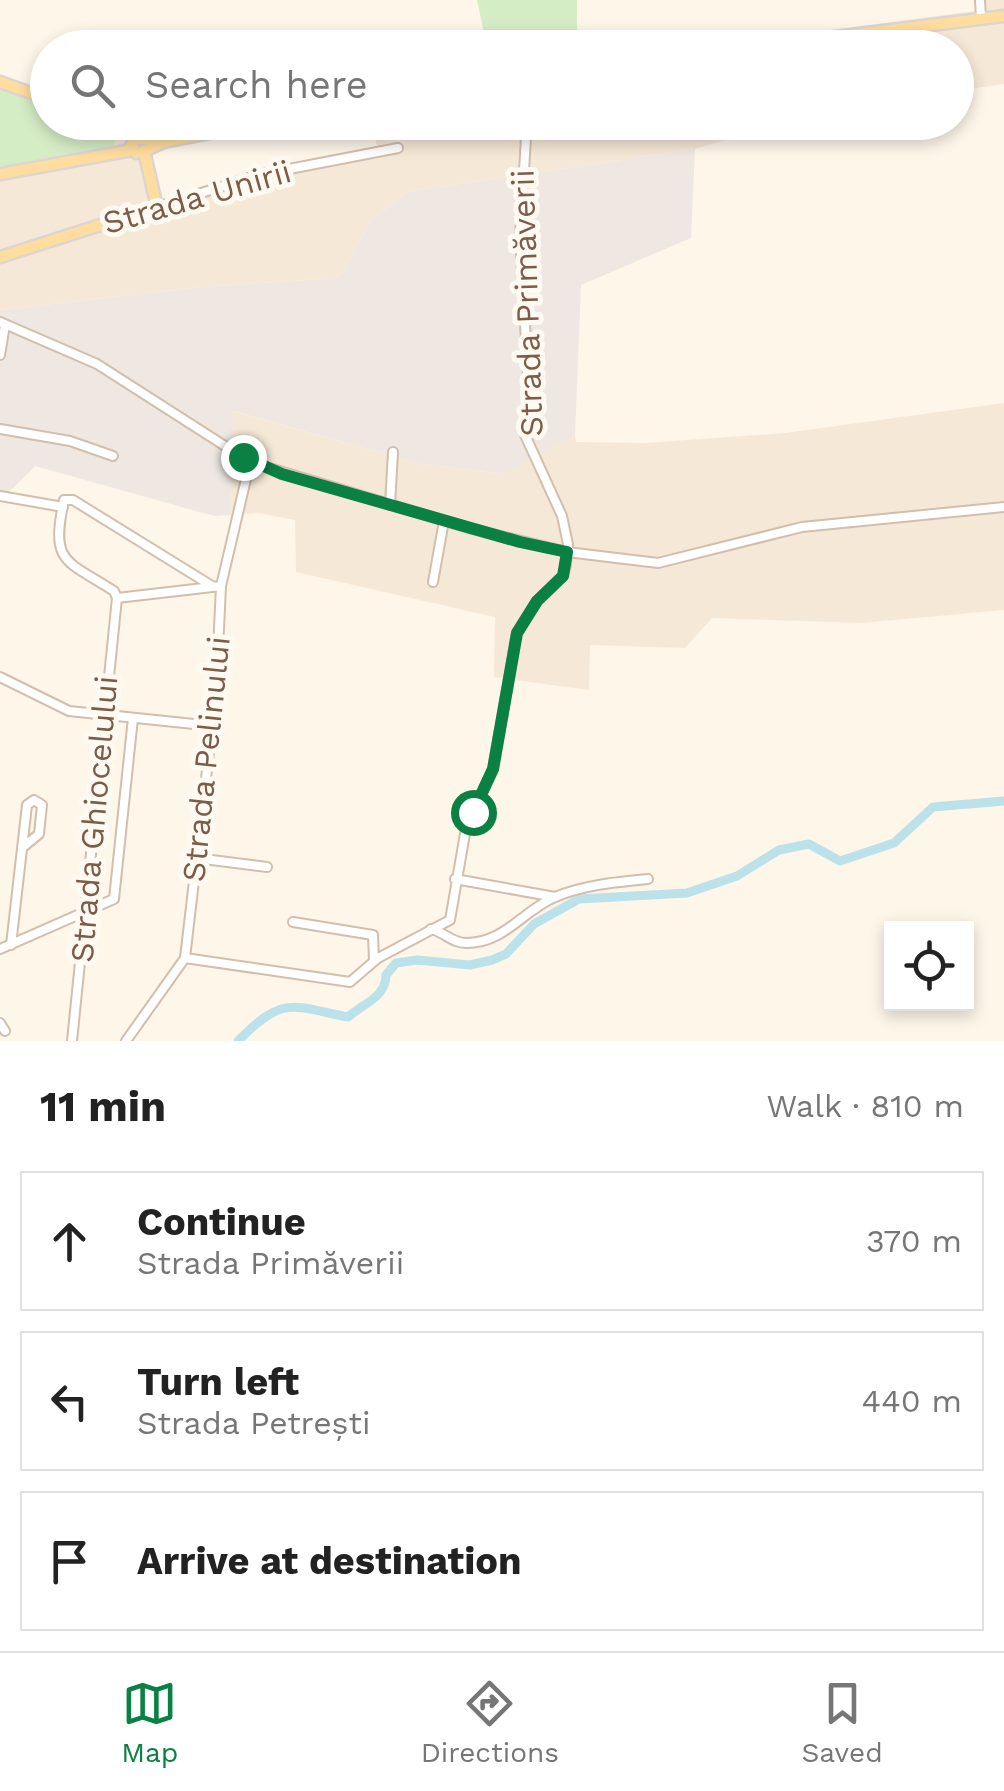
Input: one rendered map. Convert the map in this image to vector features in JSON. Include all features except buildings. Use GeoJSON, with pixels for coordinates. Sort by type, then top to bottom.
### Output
{"type":"FeatureCollection","features":[{"type":"Feature","properties":{"kind":"main road"},"geometry":{"type":"LineString","coordinates":[[892,30],[1004,16]]}},
{"type":"Feature","properties":{"kind":"main road"},"geometry":{"type":"LineString","coordinates":[[0,82],[30,93]]}},
{"type":"Feature","properties":{"kind":"main road"},"geometry":{"type":"LineString","coordinates":[[132,140],[146,164],[157,207]]}},
{"type":"Feature","properties":{"kind":"main road"},"geometry":{"type":"LineString","coordinates":[[0,174],[174,140]]}},
{"type":"Feature","properties":{"kind":"main road","name":"Strada Unirii"},"geometry":{"type":"LineString","coordinates":[[0,258],[157,207]]}},
{"type":"Feature","properties":{"kind":"street"},"geometry":{"type":"LineString","coordinates":[[980,0],[981,19]]}},
{"type":"Feature","properties":{"kind":"street","name":"Strada Primăverii"},"geometry":{"type":"LineString","coordinates":[[526,140],[520,235],[530,414],[525,436],[562,516],[567,552]]}},
{"type":"Feature","properties":{"kind":"street","name":"Strada Unirii"},"geometry":{"type":"LineString","coordinates":[[157,207],[244,178],[398,148]]}},
{"type":"Feature","properties":{"kind":"street"},"geometry":{"type":"LineString","coordinates":[[0,355],[3,324],[97,364],[250,462],[444,521],[567,552],[658,563],[802,527],[1004,507]]}},
{"type":"Feature","properties":{"kind":"street"},"geometry":{"type":"LineString","coordinates":[[0,429],[70,441],[113,456]]}},
{"type":"Feature","properties":{"kind":"street"},"geometry":{"type":"LineString","coordinates":[[390,505],[393,452]]}},
{"type":"Feature","properties":{"kind":"street","name":"Strada Pelinului"},"geometry":{"type":"LineString","coordinates":[[126,1041],[185,958],[213,726],[217,586],[250,462]]}},
{"type":"Feature","properties":{"kind":"street"},"geometry":{"type":"LineString","coordinates":[[0,496],[66,503],[217,586]]}},
{"type":"Feature","properties":{"kind":"street"},"geometry":{"type":"LineString","coordinates":[[66,503],[58,544],[61,554],[114,590],[117,598],[217,586]]}},
{"type":"Feature","properties":{"kind":"street"},"geometry":{"type":"LineString","coordinates":[[433,582],[444,521]]}},
{"type":"Feature","properties":{"kind":"street"},"geometry":{"type":"LineString","coordinates":[[452,941],[450,920],[455,879],[473,812],[493,769],[517,633],[537,601],[563,576],[567,552]]}},
{"type":"Feature","properties":{"kind":"street","name":"Strada Ghiocelului"},"geometry":{"type":"LineString","coordinates":[[72,1041],[117,598]]}},
{"type":"Feature","properties":{"kind":"street"},"geometry":{"type":"LineString","coordinates":[[0,677],[69,711],[213,726]]}},
{"type":"Feature","properties":{"kind":"street"},"geometry":{"type":"LineString","coordinates":[[0,949],[114,899],[133,718]]}},
{"type":"Feature","properties":{"kind":"street"},"geometry":{"type":"LineString","coordinates":[[11,945],[22,848],[27,805],[30,800],[39,802],[39,834],[22,848]]}},
{"type":"Feature","properties":{"kind":"street"},"geometry":{"type":"LineString","coordinates":[[196,858],[267,867]]}},
{"type":"Feature","properties":{"kind":"street"},"geometry":{"type":"LineString","coordinates":[[455,879],[555,897]]}},
{"type":"Feature","properties":{"kind":"street"},"geometry":{"type":"LineString","coordinates":[[431,929],[463,944],[495,939],[555,897],[593,886],[648,879]]}},
{"type":"Feature","properties":{"kind":"street"},"geometry":{"type":"LineString","coordinates":[[185,958],[354,981],[374,961],[450,920]]}},
{"type":"Feature","properties":{"kind":"street"},"geometry":{"type":"LineString","coordinates":[[293,922],[373,934],[374,961]]}},
{"type":"Feature","properties":{"kind":"shaded area"},"geometry":{"type":"Polygon","coordinates":[[[975,0],[1004,0],[1004,84],[974,88],[974,30],[831,30],[975,11],[975,0]]]}},
{"type":"Feature","properties":{"kind":"shaded area"},"geometry":{"type":"Polygon","coordinates":[[[0,78],[30,88],[30,140],[152,140],[148,154],[164,209],[258,175],[378,149],[375,140],[725,140],[695,149],[407,192],[369,223],[343,272],[335,278],[203,287],[0,310],[0,78]]]}},
{"type":"Feature","properties":{"kind":"shaded area"},"geometry":{"type":"Polygon","coordinates":[[[695,149],[691,238],[581,285],[575,435],[503,474],[421,464],[233,411],[230,515],[214,516],[35,466],[0,501],[0,310],[203,287],[335,278],[343,272],[369,223],[407,192],[695,149]]]}},
{"type":"Feature","properties":{"kind":"shaded area"},"geometry":{"type":"Polygon","coordinates":[[[1004,403],[1004,610],[862,623],[712,618],[685,648],[590,645],[589,690],[494,677],[495,617],[296,572],[295,520],[259,513],[230,515],[232,411],[421,464],[502,474],[575,435],[576,442],[645,443],[785,433],[1004,403]]]}},
{"type":"Feature","properties":{"kind":"green space"},"geometry":{"type":"Polygon","coordinates":[[[477,0],[577,0],[577,30],[483,30],[477,0]]]}},
{"type":"Feature","properties":{"kind":"green space"},"geometry":{"type":"Polygon","coordinates":[[[0,87],[30,98],[30,140],[116,140],[113,146],[0,167],[0,87]]]}},
{"type":"Feature","properties":{"kind":"waterway"},"geometry":{"type":"LineString","coordinates":[[238,1041],[278,1010],[300,1008],[348,1017],[378,994],[396,963],[417,960],[470,965],[492,960],[506,954],[534,924],[579,899],[687,893],[737,876],[779,850],[809,844],[840,861],[894,843],[933,807],[1004,801]]}},
{"type":"Feature","properties":{"kind":"route"},"geometry":{"type":"LineString","coordinates":[[243,457],[282,474],[567,552],[563,576],[526,614],[517,633],[493,769],[473,812]]}}]}
